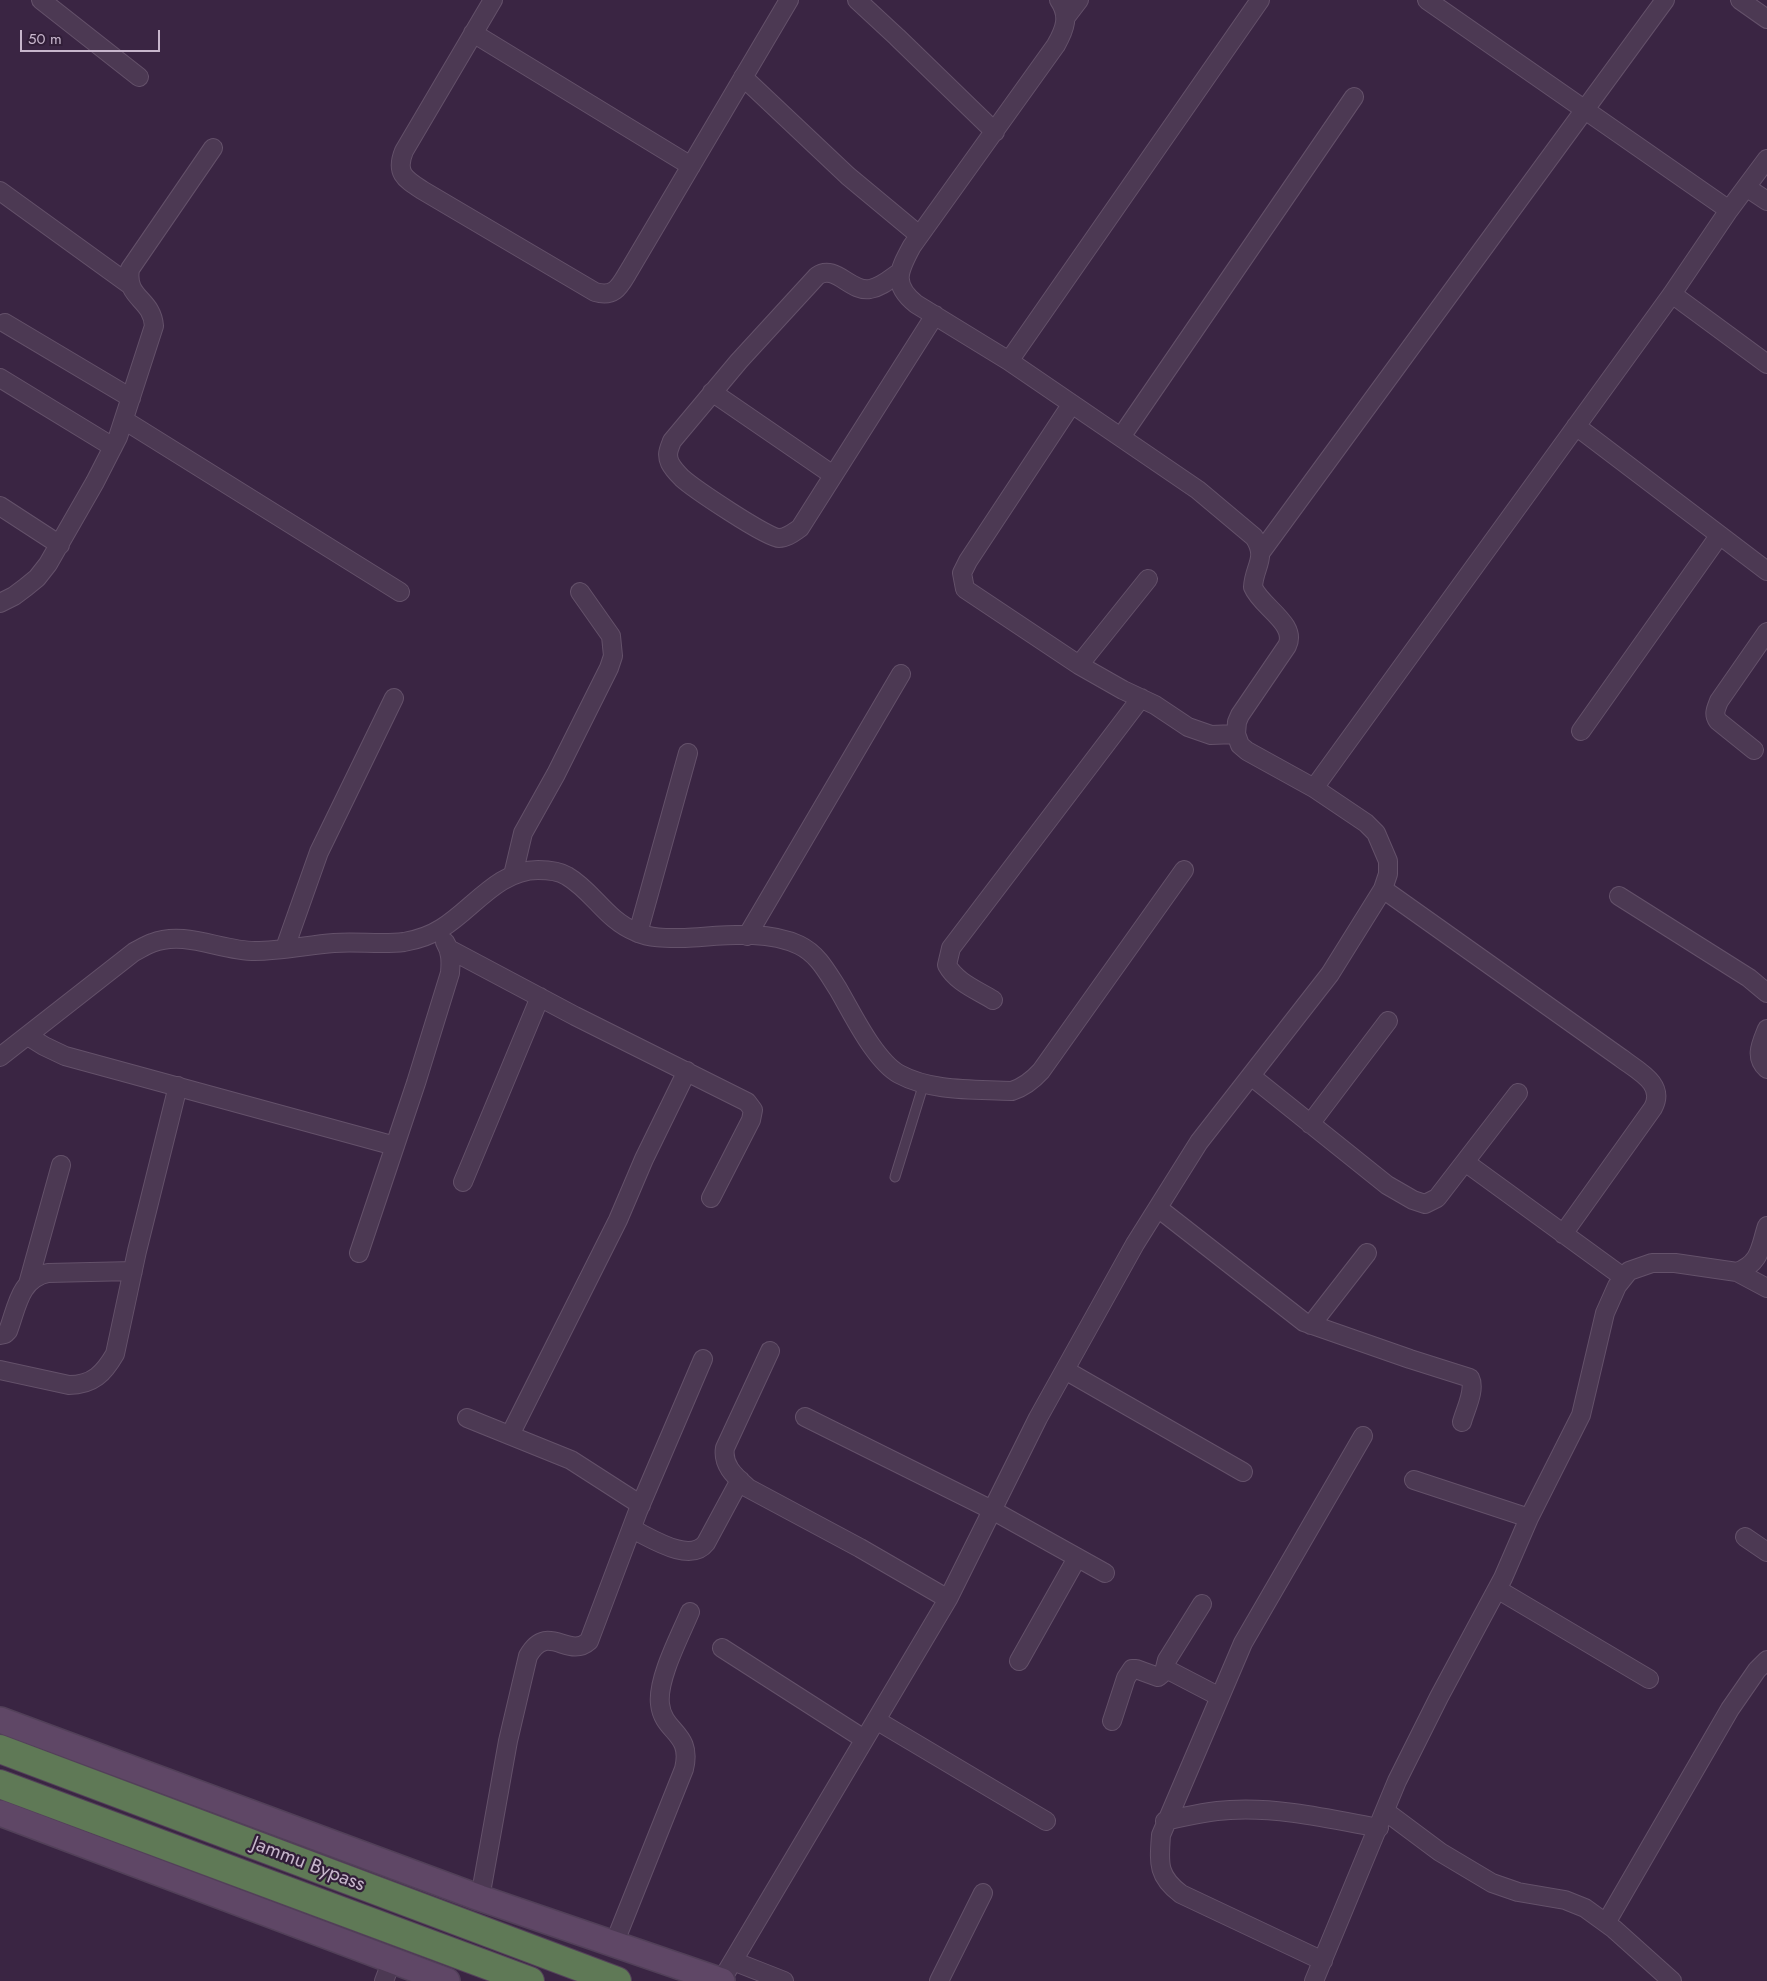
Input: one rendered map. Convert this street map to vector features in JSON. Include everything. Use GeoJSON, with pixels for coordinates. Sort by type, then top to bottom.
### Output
{"type":"FeatureCollection","features":[{"type":"Feature","properties":{"kind":"highway","name":"Jammu Bypass"},"geometry":{"type":"LineString","coordinates":[[0,1749],[617,1981]]}},
{"type":"Feature","properties":{"kind":"highway","name":"Jammu Bypass"},"geometry":{"type":"LineString","coordinates":[[0,1784],[530,1981]]}},
{"type":"Feature","properties":{"kind":"street"},"geometry":{"type":"LineString","coordinates":[[41,0],[139,77]]}},
{"type":"Feature","properties":{"kind":"street"},"geometry":{"type":"LineString","coordinates":[[493,0],[399,165],[405,177],[422,190],[595,292],[604,294],[612,293],[618,288],[744,77],[782,2]]}},
{"type":"Feature","properties":{"kind":"street"},"geometry":{"type":"LineString","coordinates":[[856,0],[995,132]]}},
{"type":"Feature","properties":{"kind":"street"},"geometry":{"type":"LineString","coordinates":[[1079,0],[1062,4],[1064,29],[1056,45],[907,255],[900,272],[899,282],[902,292],[916,304],[1010,361],[1071,405],[1198,490],[1254,537],[1261,552]]}},
{"type":"Feature","properties":{"kind":"street"},"geometry":{"type":"LineString","coordinates":[[1010,361],[1260,0]]}},
{"type":"Feature","properties":{"kind":"street"},"geometry":{"type":"LineString","coordinates":[[1427,0],[1585,108],[1729,210]]}},
{"type":"Feature","properties":{"kind":"street"},"geometry":{"type":"LineString","coordinates":[[724,1976],[948,1599],[1038,1418],[1135,1244],[1199,1142],[1330,974],[1384,889],[1388,874],[1388,861],[1376,833],[1366,823],[1314,788],[1247,751],[1240,745],[1236,734],[1240,715],[1287,646],[1290,638],[1287,626],[1259,598],[1253,587],[1261,552],[1665,0]]}},
{"type":"Feature","properties":{"kind":"street"},"geometry":{"type":"LineString","coordinates":[[1740,0],[1766,16]]}},
{"type":"Feature","properties":{"kind":"street"},"geometry":{"type":"LineString","coordinates":[[473,33],[691,166]]}},
{"type":"Feature","properties":{"kind":"street"},"geometry":{"type":"LineString","coordinates":[[744,77],[848,176],[919,236]]}},
{"type":"Feature","properties":{"kind":"street"},"geometry":{"type":"LineString","coordinates":[[1121,437],[1354,97]]}},
{"type":"Feature","properties":{"kind":"street"},"geometry":{"type":"LineString","coordinates":[[0,603],[14,596],[37,578],[60,545],[113,447],[124,420],[154,326],[149,308],[134,293],[130,285],[130,269],[213,148]]}},
{"type":"Feature","properties":{"kind":"street"},"geometry":{"type":"LineString","coordinates":[[1314,788],[1672,294],[1767,158]]}},
{"type":"Feature","properties":{"kind":"street"},"geometry":{"type":"LineString","coordinates":[[1746,187],[1767,201]]}},
{"type":"Feature","properties":{"kind":"street"},"geometry":{"type":"LineString","coordinates":[[0,191],[130,285]]}},
{"type":"Feature","properties":{"kind":"street"},"geometry":{"type":"LineString","coordinates":[[900,272],[879,286],[869,290],[850,284],[832,273],[822,273],[739,361],[672,441],[667,453],[670,463],[682,478],[740,518],[770,535],[779,538],[790,535],[800,528],[935,316]]}},
{"type":"Feature","properties":{"kind":"street"},"geometry":{"type":"LineString","coordinates":[[1672,294],[1767,364]]}},
{"type":"Feature","properties":{"kind":"street"},"geometry":{"type":"LineString","coordinates":[[5,323],[131,398]]}},
{"type":"Feature","properties":{"kind":"street"},"geometry":{"type":"LineString","coordinates":[[0,378],[113,447]]}},
{"type":"Feature","properties":{"kind":"street"},"geometry":{"type":"LineString","coordinates":[[712,392],[833,475]]}},
{"type":"Feature","properties":{"kind":"street"},"geometry":{"type":"LineString","coordinates":[[1071,405],[968,561],[962,573],[965,589],[1079,665],[1141,698],[1188,727],[1211,735],[1236,734]]}},
{"type":"Feature","properties":{"kind":"street"},"geometry":{"type":"LineString","coordinates":[[124,420],[400,592]]}},
{"type":"Feature","properties":{"kind":"street"},"geometry":{"type":"LineString","coordinates":[[1576,426],[1767,572]]}},
{"type":"Feature","properties":{"kind":"street"},"geometry":{"type":"LineString","coordinates":[[0,506],[60,545]]}},
{"type":"Feature","properties":{"kind":"street"},"geometry":{"type":"LineString","coordinates":[[1581,731],[1719,536]]}},
{"type":"Feature","properties":{"kind":"street"},"geometry":{"type":"LineString","coordinates":[[1079,665],[1148,579]]}},
{"type":"Feature","properties":{"kind":"street"},"geometry":{"type":"LineString","coordinates":[[514,876],[523,833],[561,765],[609,668],[613,656],[611,636],[580,592]]}},
{"type":"Feature","properties":{"kind":"street"},"geometry":{"type":"LineString","coordinates":[[1754,750],[1714,717],[1719,701],[1767,632]]}},
{"type":"Feature","properties":{"kind":"street"},"geometry":{"type":"LineString","coordinates":[[747,936],[901,674]]}},
{"type":"Feature","properties":{"kind":"street"},"geometry":{"type":"LineString","coordinates":[[285,948],[319,852],[394,698]]}},
{"type":"Feature","properties":{"kind":"street"},"geometry":{"type":"LineString","coordinates":[[992,1000],[950,972],[947,965],[951,948],[1141,698]]}},
{"type":"Feature","properties":{"kind":"street"},"geometry":{"type":"LineString","coordinates":[[638,933],[688,753]]}},
{"type":"Feature","properties":{"kind":"street"},"geometry":{"type":"LineString","coordinates":[[0,1057],[134,952],[152,942],[188,939],[237,950],[256,951],[361,941],[406,942],[442,928],[478,898],[514,876],[524,871],[548,870],[567,876],[612,918],[638,933],[658,938],[747,936],[791,941],[803,947],[814,956],[840,992],[871,1045],[897,1073],[924,1083],[951,1087],[1012,1091],[1021,1088],[1032,1080],[1101,989],[1184,870]]}},
{"type":"Feature","properties":{"kind":"street"},"geometry":{"type":"LineString","coordinates":[[1384,889],[1613,1052],[1656,1087],[1658,1094],[1653,1108],[1563,1234]]}},
{"type":"Feature","properties":{"kind":"street"},"geometry":{"type":"LineString","coordinates":[[1619,896],[1749,978],[1767,993]]}},
{"type":"Feature","properties":{"kind":"street"},"geometry":{"type":"LineString","coordinates":[[436,931],[450,949],[746,1102],[753,1110],[751,1120],[711,1198]]}},
{"type":"Feature","properties":{"kind":"street"},"geometry":{"type":"LineString","coordinates":[[359,1253],[450,973],[452,960],[450,949]]}},
{"type":"Feature","properties":{"kind":"street"},"geometry":{"type":"LineString","coordinates":[[463,1182],[540,997]]}},
{"type":"Feature","properties":{"kind":"street"},"geometry":{"type":"LineString","coordinates":[[1310,1124],[1388,1021]]}},
{"type":"Feature","properties":{"kind":"street"},"geometry":{"type":"LineString","coordinates":[[1767,1029],[1759,1052],[1760,1061],[1767,1069]]}},
{"type":"Feature","properties":{"kind":"street"},"geometry":{"type":"LineString","coordinates":[[28,1036],[65,1056],[395,1146]]}},
{"type":"Feature","properties":{"kind":"street"},"geometry":{"type":"LineString","coordinates":[[510,1435],[618,1220],[644,1159],[687,1072]]}},
{"type":"Feature","properties":{"kind":"street"},"geometry":{"type":"LineString","coordinates":[[1250,1076],[1400,1194],[1420,1204],[1432,1203],[1437,1198],[1518,1093]]}},
{"type":"Feature","properties":{"kind":"street"},"geometry":{"type":"LineString","coordinates":[[0,1370],[69,1385],[81,1385],[93,1381],[108,1367],[115,1354],[178,1086]]}},
{"type":"Feature","properties":{"kind":"street"},"geometry":{"type":"LineString","coordinates":[[1465,1162],[1623,1277]]}},
{"type":"Feature","properties":{"kind":"street"},"geometry":{"type":"LineString","coordinates":[[28,1284],[61,1165]]}},
{"type":"Feature","properties":{"kind":"street"},"geometry":{"type":"LineString","coordinates":[[1158,1208],[1249,1278],[1293,1315],[1311,1325],[1470,1378],[1472,1382],[1471,1392],[1462,1422]]}},
{"type":"Feature","properties":{"kind":"street"},"geometry":{"type":"LineString","coordinates":[[1737,1272],[1752,1264],[1756,1258],[1767,1226]]}},
{"type":"Feature","properties":{"kind":"street"},"geometry":{"type":"LineString","coordinates":[[1311,1325],[1367,1253]]}},
{"type":"Feature","properties":{"kind":"street"},"geometry":{"type":"LineString","coordinates":[[1314,1981],[1397,1781],[1497,1589],[1529,1518],[1581,1415],[1605,1313],[1623,1277],[1629,1271],[1652,1264],[1675,1263],[1737,1272],[1767,1288]]}},
{"type":"Feature","properties":{"kind":"street"},"geometry":{"type":"LineString","coordinates":[[0,1335],[8,1331],[16,1304],[28,1284],[35,1277],[48,1272],[133,1271]]}},
{"type":"Feature","properties":{"kind":"street"},"geometry":{"type":"LineString","coordinates":[[770,1351],[726,1448],[724,1455],[727,1466],[748,1488],[860,1548],[948,1599]]}},
{"type":"Feature","properties":{"kind":"street"},"geometry":{"type":"LineString","coordinates":[[480,1898],[508,1741],[528,1656],[534,1646],[542,1640],[550,1640],[575,1647],[584,1646],[589,1641],[641,1505],[703,1359]]}},
{"type":"Feature","properties":{"kind":"street"},"geometry":{"type":"LineString","coordinates":[[1064,1370],[1243,1472]]}},
{"type":"Feature","properties":{"kind":"street"},"geometry":{"type":"LineString","coordinates":[[806,1417],[992,1510],[1105,1573]]}},
{"type":"Feature","properties":{"kind":"street"},"geometry":{"type":"LineString","coordinates":[[467,1418],[571,1460],[641,1505]]}},
{"type":"Feature","properties":{"kind":"street"},"geometry":{"type":"LineString","coordinates":[[1323,1960],[1188,1897],[1170,1886],[1164,1878],[1159,1856],[1160,1835],[1243,1643],[1363,1436]]}},
{"type":"Feature","properties":{"kind":"street"},"geometry":{"type":"LineString","coordinates":[[632,1529],[680,1551],[695,1552],[702,1548],[740,1480]]}},
{"type":"Feature","properties":{"kind":"street"},"geometry":{"type":"LineString","coordinates":[[1414,1480],[1529,1518]]}},
{"type":"Feature","properties":{"kind":"street"},"geometry":{"type":"LineString","coordinates":[[1746,1536],[1767,1552]]}},
{"type":"Feature","properties":{"kind":"street"},"geometry":{"type":"LineString","coordinates":[[1019,1661],[1077,1558]]}},
{"type":"Feature","properties":{"kind":"street"},"geometry":{"type":"LineString","coordinates":[[1497,1589],[1649,1679]]}},
{"type":"Feature","properties":{"kind":"street"},"geometry":{"type":"LineString","coordinates":[[1164,1672],[1167,1660],[1202,1604]]}},
{"type":"Feature","properties":{"kind":"street"},"geometry":{"type":"LineString","coordinates":[[614,1944],[684,1769],[687,1756],[686,1748],[663,1716],[660,1695],[662,1681],[690,1612]]}},
{"type":"Feature","properties":{"kind":"street"},"geometry":{"type":"LineString","coordinates":[[722,1648],[864,1739]]}},
{"type":"Feature","properties":{"kind":"street"},"geometry":{"type":"LineString","coordinates":[[1606,1923],[1730,1709],[1757,1670],[1767,1660]]}},
{"type":"Feature","properties":{"kind":"street"},"geometry":{"type":"LineString","coordinates":[[1112,1720],[1128,1672],[1136,1668],[1158,1677],[1167,1670],[1174,1672],[1220,1697]]}},
{"type":"Feature","properties":{"kind":"street"},"geometry":{"type":"LineString","coordinates":[[0,1720],[480,1898],[614,1944],[724,1976],[784,1981]]}},
{"type":"Feature","properties":{"kind":"street"},"geometry":{"type":"LineString","coordinates":[[876,1720],[1046,1821]]}},
{"type":"Feature","properties":{"kind":"street"},"geometry":{"type":"LineString","coordinates":[[1165,1821],[1218,1811],[1261,1810],[1331,1819],[1378,1828]]}},
{"type":"Feature","properties":{"kind":"street"},"geometry":{"type":"LineString","coordinates":[[1385,1811],[1440,1852],[1492,1883],[1518,1892],[1578,1903],[1606,1923],[1672,1981]]}},
{"type":"Feature","properties":{"kind":"street"},"geometry":{"type":"LineString","coordinates":[[0,1812],[388,1971],[447,1981]]}},
{"type":"Feature","properties":{"kind":"street"},"geometry":{"type":"LineString","coordinates":[[939,1981],[983,1893]]}},
{"type":"Feature","properties":{"kind":"lane"},"geometry":{"type":"LineString","coordinates":[[895,1177],[924,1083]]}}]}
